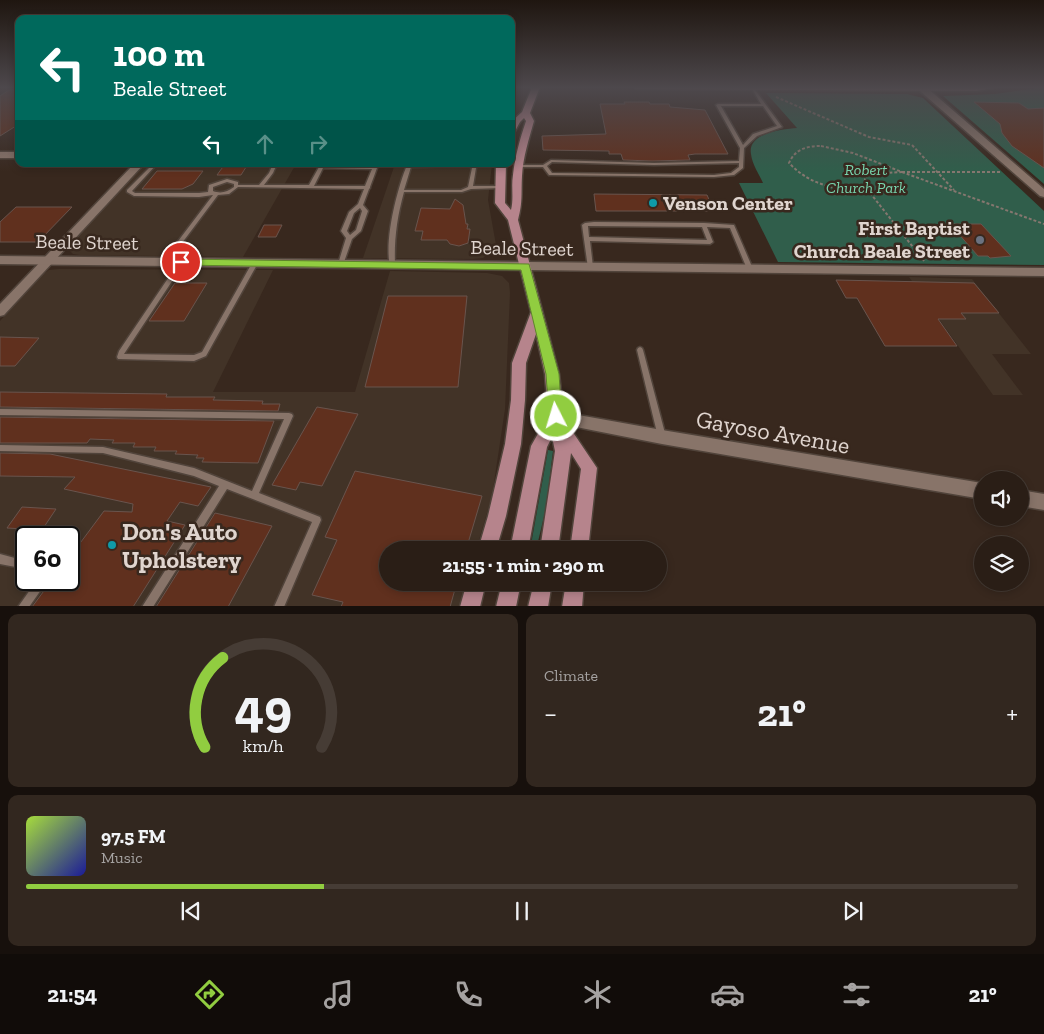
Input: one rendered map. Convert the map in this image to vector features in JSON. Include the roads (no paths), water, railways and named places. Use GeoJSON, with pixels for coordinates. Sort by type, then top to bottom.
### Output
{"type":"FeatureCollection","features":[{"type":"Feature","properties":{"kind":"main road"},"geometry":{"type":"LineString","coordinates":[[513,220],[518,202],[518,166],[522,145],[530,121],[527,115]]}},
{"type":"Feature","properties":{"kind":"main road"},"geometry":{"type":"LineString","coordinates":[[501,167],[500,203],[513,220],[526,266],[552,374],[556,416],[563,451],[550,541]]}},
{"type":"Feature","properties":{"kind":"main road"},"geometry":{"type":"LineString","coordinates":[[490,541],[513,444],[518,400],[519,363],[537,312]]}},
{"type":"Feature","properties":{"kind":"main road"},"geometry":{"type":"LineString","coordinates":[[521,541],[539,446],[556,416]]}},
{"type":"Feature","properties":{"kind":"main road"},"geometry":{"type":"LineString","coordinates":[[556,416],[589,468],[580,541]]}},
{"type":"Feature","properties":{"kind":"main road"},"geometry":{"type":"LineString","coordinates":[[470,606],[474,591]]}},
{"type":"Feature","properties":{"kind":"main road"},"geometry":{"type":"LineString","coordinates":[[506,606],[510,591]]}},
{"type":"Feature","properties":{"kind":"main road"},"geometry":{"type":"LineString","coordinates":[[538,606],[541,591]]}},
{"type":"Feature","properties":{"kind":"main road"},"geometry":{"type":"LineString","coordinates":[[572,606],[574,591]]}},
{"type":"Feature","properties":{"kind":"street"},"geometry":{"type":"LineString","coordinates":[[953,115],[1044,194]]}},
{"type":"Feature","properties":{"kind":"street"},"geometry":{"type":"LineString","coordinates":[[0,155],[15,155]]}},
{"type":"Feature","properties":{"kind":"street"},"geometry":{"type":"LineString","coordinates":[[0,312],[136,167]]}},
{"type":"Feature","properties":{"kind":"street","name":"Beale Street"},"geometry":{"type":"LineString","coordinates":[[0,260],[1044,272]]}},
{"type":"Feature","properties":{"kind":"street","name":"Gayoso Avenue"},"geometry":{"type":"LineString","coordinates":[[556,416],[662,437],[974,490]]}},
{"type":"Feature","properties":{"kind":"street"},"geometry":{"type":"LineString","coordinates":[[1029,500],[1044,502]]}},
{"type":"Feature","properties":{"kind":"lane"},"geometry":{"type":"LineString","coordinates":[[544,166],[551,174],[714,176],[732,174],[742,168],[742,148],[724,115]]}},
{"type":"Feature","properties":{"kind":"lane"},"geometry":{"type":"LineString","coordinates":[[742,148],[756,135],[780,127],[772,115]]}},
{"type":"Feature","properties":{"kind":"lane"},"geometry":{"type":"LineString","coordinates":[[518,166],[544,166],[551,161],[654,164],[742,162]]}},
{"type":"Feature","properties":{"kind":"lane"},"geometry":{"type":"LineString","coordinates":[[152,167],[130,191],[134,194],[199,195],[230,192],[237,186],[368,188]]}},
{"type":"Feature","properties":{"kind":"lane"},"geometry":{"type":"LineString","coordinates":[[260,187],[274,167]]}},
{"type":"Feature","properties":{"kind":"lane"},"geometry":{"type":"LineString","coordinates":[[311,187],[321,167],[375,168],[360,205],[352,212],[344,231],[349,238]]}},
{"type":"Feature","properties":{"kind":"lane"},"geometry":{"type":"LineString","coordinates":[[392,265],[391,250],[401,191],[409,167]]}},
{"type":"Feature","properties":{"kind":"lane"},"geometry":{"type":"LineString","coordinates":[[470,188],[473,167]]}},
{"type":"Feature","properties":{"kind":"lane"},"geometry":{"type":"LineString","coordinates":[[214,193],[209,190],[211,186],[222,180],[234,181],[237,186]]}},
{"type":"Feature","properties":{"kind":"lane"},"geometry":{"type":"LineString","coordinates":[[401,191],[462,191],[470,188],[499,187]]}},
{"type":"Feature","properties":{"kind":"lane"},"geometry":{"type":"LineString","coordinates":[[165,262],[214,193]]}},
{"type":"Feature","properties":{"kind":"lane"},"geometry":{"type":"LineString","coordinates":[[341,264],[349,238],[358,232],[365,211],[360,205]]}},
{"type":"Feature","properties":{"kind":"lane"},"geometry":{"type":"LineString","coordinates":[[348,221],[361,221]]}},
{"type":"Feature","properties":{"kind":"lane"},"geometry":{"type":"LineString","coordinates":[[590,267],[585,225],[594,224],[732,226],[750,269]]}},
{"type":"Feature","properties":{"kind":"lane"},"geometry":{"type":"LineString","coordinates":[[586,239],[710,242],[704,226]]}},
{"type":"Feature","properties":{"kind":"lane"},"geometry":{"type":"LineString","coordinates":[[181,262],[121,352],[120,357],[194,358],[204,354],[255,264]]}},
{"type":"Feature","properties":{"kind":"lane"},"geometry":{"type":"LineString","coordinates":[[640,350],[662,437]]}},
{"type":"Feature","properties":{"kind":"lane"},"geometry":{"type":"LineString","coordinates":[[0,412],[289,416],[254,495]]}},
{"type":"Feature","properties":{"kind":"lane"},"geometry":{"type":"LineString","coordinates":[[0,448],[103,450],[194,472],[317,520],[279,606]]}},
{"type":"Feature","properties":{"kind":"lane"},"geometry":{"type":"LineString","coordinates":[[147,606],[225,484]]}},
{"type":"Feature","properties":{"kind":"lane"},"geometry":{"type":"LineString","coordinates":[[0,559],[15,563]]}},
{"type":"Feature","properties":{"kind":"lane"},"geometry":{"type":"LineString","coordinates":[[23,606],[35,591]]}},
{"type":"Feature","properties":{"kind":"place","name":"Venson Center"},"geometry":{"type":"Point","coordinates":[653,203]}},
{"type":"Feature","properties":{"kind":"place","name":"First Baptist Church Beale Street"},"geometry":{"type":"Point","coordinates":[980,240]}},
{"type":"Feature","properties":{"kind":"place","name":"Don's Auto Upholstery"},"geometry":{"type":"Point","coordinates":[112,545]}},
{"type":"Feature","properties":{"kind":"park label","name":"Robert Church Park"},"geometry":{"type":"Point","coordinates":[866,178]}}]}
